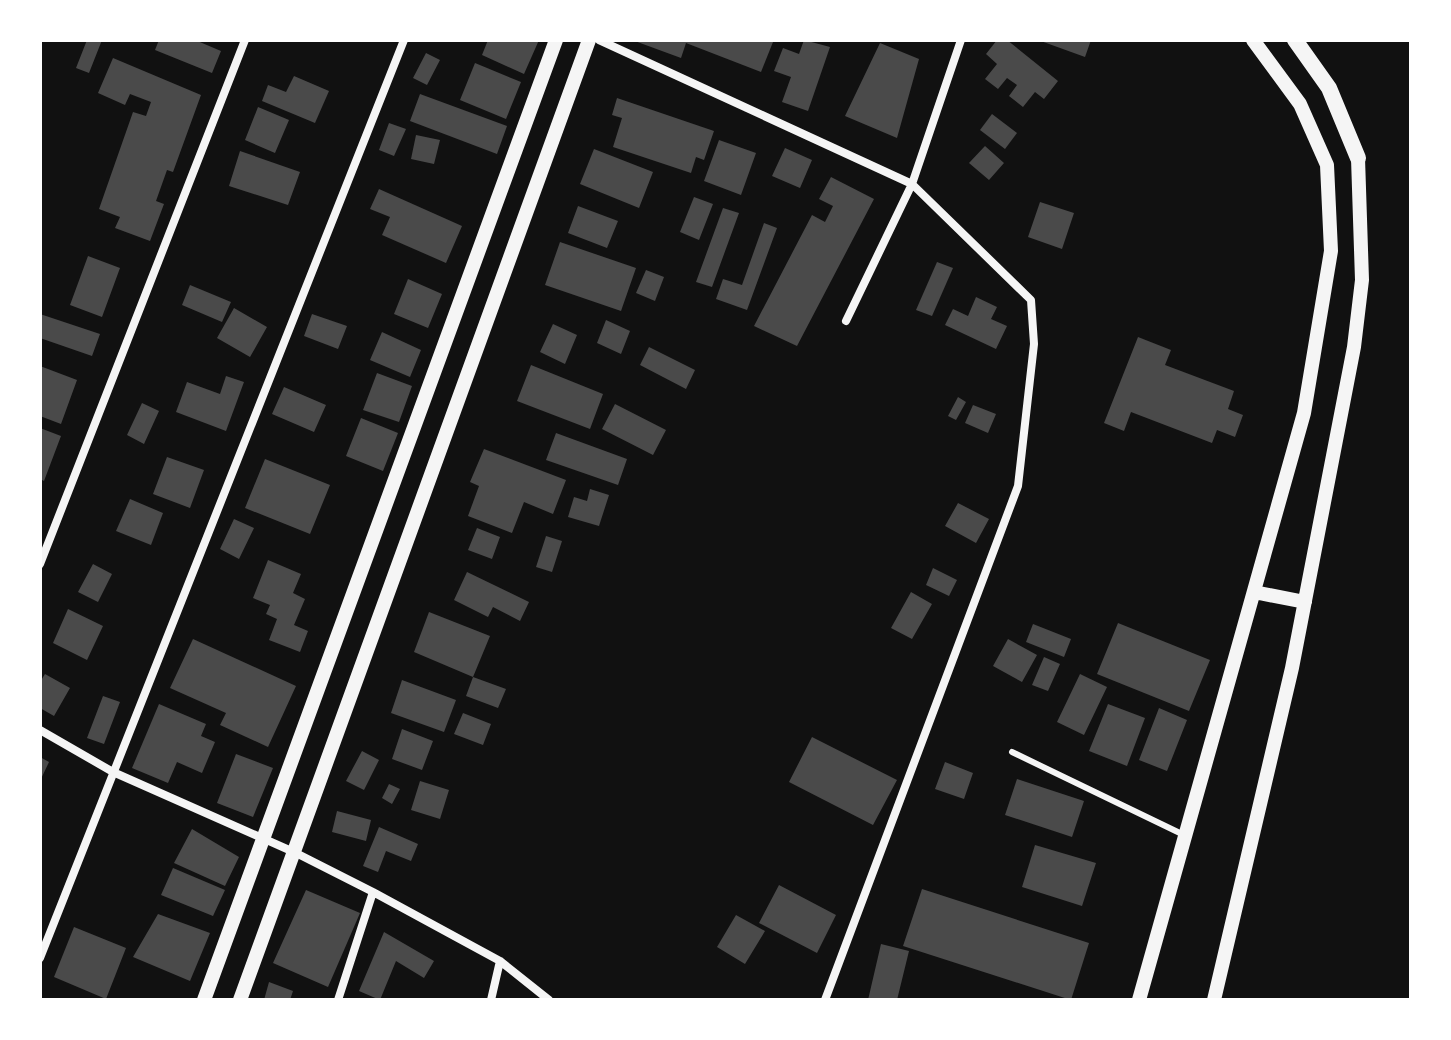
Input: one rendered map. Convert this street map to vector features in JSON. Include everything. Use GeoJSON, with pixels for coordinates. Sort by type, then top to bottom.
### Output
{"type":"FeatureCollection","features":[{"type":"Feature","properties":{"kind":"main road"},"geometry":{"type":"LineString","coordinates":[[1295,40],[1329,88],[1358,158]]}},
{"type":"Feature","properties":{"kind":"street"},"geometry":{"type":"LineString","coordinates":[[40,564],[245,40]]}},
{"type":"Feature","properties":{"kind":"street"},"geometry":{"type":"LineString","coordinates":[[40,958],[404,40]]}},
{"type":"Feature","properties":{"kind":"street"},"geometry":{"type":"LineString","coordinates":[[204,1000],[556,40]]}},
{"type":"Feature","properties":{"kind":"street"},"geometry":{"type":"LineString","coordinates":[[240,1000],[296,853],[589,40]]}},
{"type":"Feature","properties":{"kind":"street"},"geometry":{"type":"LineString","coordinates":[[599,40],[912,184],[1031,300],[1034,344],[1018,486],[828,998]]}},
{"type":"Feature","properties":{"kind":"street"},"geometry":{"type":"LineString","coordinates":[[846,321],[912,184],[961,40]]}},
{"type":"Feature","properties":{"kind":"street"},"geometry":{"type":"LineString","coordinates":[[1139,1000],[1304,413],[1331,251],[1327,165],[1300,104],[1253,40]]}},
{"type":"Feature","properties":{"kind":"street"},"geometry":{"type":"LineString","coordinates":[[1214,1000],[1305,602],[1354,347],[1362,256],[1358,158]]}},
{"type":"Feature","properties":{"kind":"street"},"geometry":{"type":"LineString","coordinates":[[1254,592],[1305,602]]}},
{"type":"Feature","properties":{"kind":"street"},"geometry":{"type":"LineString","coordinates":[[40,730],[113,772],[296,853],[373,892],[500,961],[549,1000]]}},
{"type":"Feature","properties":{"kind":"street"},"geometry":{"type":"LineString","coordinates":[[338,1000],[373,892]]}},
{"type":"Feature","properties":{"kind":"street"},"geometry":{"type":"LineString","coordinates":[[491,1000],[500,961]]}},
{"type":"Feature","properties":{"kind":"lane"},"geometry":{"type":"LineString","coordinates":[[1012,752],[1187,836]]}},
{"type":"Feature","properties":{"kind":"building"},"geometry":{"type":"Polygon","coordinates":[[[87,40],[102,40],[89,73],[76,68],[87,40]]]}},
{"type":"Feature","properties":{"kind":"building"},"geometry":{"type":"Polygon","coordinates":[[[159,40],[195,40],[221,51],[212,73],[155,50],[159,40]]]}},
{"type":"Feature","properties":{"kind":"building"},"geometry":{"type":"Polygon","coordinates":[[[488,40],[539,40],[524,74],[482,55],[488,40]]]}},
{"type":"Feature","properties":{"kind":"building"},"geometry":{"type":"Polygon","coordinates":[[[632,40],[773,42],[761,72],[686,43],[681,58],[632,40]]]}},
{"type":"Feature","properties":{"kind":"building"},"geometry":{"type":"Polygon","coordinates":[[[804,40],[830,47],[808,111],[782,102],[791,77],[774,71],[783,48],[799,54],[804,40]]]}},
{"type":"Feature","properties":{"kind":"building"},"geometry":{"type":"Polygon","coordinates":[[[997,40],[1007,40],[1058,81],[1044,99],[1035,92],[1023,107],[1009,96],[1017,85],[1007,78],[998,89],[985,79],[997,64],[986,54],[997,40]]]}},
{"type":"Feature","properties":{"kind":"building"},"geometry":{"type":"Polygon","coordinates":[[[1038,40],[1091,40],[1085,57],[1038,40]]]}},
{"type":"Feature","properties":{"kind":"building"},"geometry":{"type":"Polygon","coordinates":[[[880,43],[919,59],[897,138],[845,116],[880,43]]]}},
{"type":"Feature","properties":{"kind":"building"},"geometry":{"type":"Polygon","coordinates":[[[426,53],[440,60],[427,85],[413,78],[426,53]]]}},
{"type":"Feature","properties":{"kind":"building"},"geometry":{"type":"Polygon","coordinates":[[[113,58],[201,95],[173,172],[167,170],[156,201],[164,204],[150,241],[115,228],[120,217],[99,209],[133,112],[146,116],[151,102],[130,94],[125,105],[98,93],[113,58]]]}},
{"type":"Feature","properties":{"kind":"building"},"geometry":{"type":"Polygon","coordinates":[[[475,63],[521,82],[506,119],[460,100],[475,63]]]}},
{"type":"Feature","properties":{"kind":"building"},"geometry":{"type":"Polygon","coordinates":[[[294,76],[329,91],[315,123],[262,101],[268,85],[286,92],[294,76]]]}},
{"type":"Feature","properties":{"kind":"building"},"geometry":{"type":"Polygon","coordinates":[[[420,94],[507,126],[497,154],[410,121],[420,94]]]}},
{"type":"Feature","properties":{"kind":"building"},"geometry":{"type":"Polygon","coordinates":[[[617,98],[714,131],[704,160],[696,157],[691,173],[613,147],[622,118],[612,115],[617,98]]]}},
{"type":"Feature","properties":{"kind":"building"},"geometry":{"type":"Polygon","coordinates":[[[258,107],[289,120],[275,153],[245,140],[258,107]]]}},
{"type":"Feature","properties":{"kind":"building"},"geometry":{"type":"Polygon","coordinates":[[[992,114],[1017,133],[1005,149],[980,130],[992,114]]]}},
{"type":"Feature","properties":{"kind":"building"},"geometry":{"type":"Polygon","coordinates":[[[389,123],[406,129],[394,156],[379,150],[389,123]]]}},
{"type":"Feature","properties":{"kind":"building"},"geometry":{"type":"Polygon","coordinates":[[[416,135],[440,140],[434,164],[411,159],[416,135]]]}},
{"type":"Feature","properties":{"kind":"building"},"geometry":{"type":"Polygon","coordinates":[[[719,140],[756,153],[741,195],[704,181],[719,140]]]}},
{"type":"Feature","properties":{"kind":"building"},"geometry":{"type":"Polygon","coordinates":[[[985,146],[1004,163],[989,180],[969,163],[985,146]]]}},
{"type":"Feature","properties":{"kind":"building"},"geometry":{"type":"Polygon","coordinates":[[[785,148],[812,160],[800,188],[772,176],[785,148]]]}},
{"type":"Feature","properties":{"kind":"building"},"geometry":{"type":"Polygon","coordinates":[[[594,149],[653,172],[639,208],[580,184],[594,149]]]}},
{"type":"Feature","properties":{"kind":"building"},"geometry":{"type":"Polygon","coordinates":[[[240,151],[300,172],[288,205],[229,186],[240,151]]]}},
{"type":"Feature","properties":{"kind":"building"},"geometry":{"type":"Polygon","coordinates":[[[831,177],[874,199],[797,346],[754,326],[812,215],[825,222],[833,206],[819,199],[831,177]]]}},
{"type":"Feature","properties":{"kind":"building"},"geometry":{"type":"Polygon","coordinates":[[[379,189],[462,226],[446,263],[382,235],[390,217],[370,209],[379,189]]]}},
{"type":"Feature","properties":{"kind":"building"},"geometry":{"type":"Polygon","coordinates":[[[694,197],[713,204],[699,240],[680,232],[694,197]]]}},
{"type":"Feature","properties":{"kind":"building"},"geometry":{"type":"Polygon","coordinates":[[[1040,202],[1074,213],[1062,249],[1028,237],[1040,202]]]}},
{"type":"Feature","properties":{"kind":"building"},"geometry":{"type":"Polygon","coordinates":[[[578,206],[618,221],[607,248],[568,233],[578,206]]]}},
{"type":"Feature","properties":{"kind":"building"},"geometry":{"type":"Polygon","coordinates":[[[723,208],[739,213],[712,287],[696,282],[723,208]]]}},
{"type":"Feature","properties":{"kind":"building"},"geometry":{"type":"Polygon","coordinates":[[[764,223],[777,228],[747,310],[716,299],[723,279],[742,285],[764,223]]]}},
{"type":"Feature","properties":{"kind":"building"},"geometry":{"type":"Polygon","coordinates":[[[560,242],[636,268],[621,311],[545,285],[560,242]]]}},
{"type":"Feature","properties":{"kind":"building"},"geometry":{"type":"Polygon","coordinates":[[[88,256],[120,268],[102,317],[70,305],[88,256]]]}},
{"type":"Feature","properties":{"kind":"building"},"geometry":{"type":"Polygon","coordinates":[[[937,262],[953,268],[932,316],[916,310],[937,262]]]}},
{"type":"Feature","properties":{"kind":"building"},"geometry":{"type":"Polygon","coordinates":[[[646,270],[664,277],[655,301],[636,293],[646,270]]]}},
{"type":"Feature","properties":{"kind":"building"},"geometry":{"type":"Polygon","coordinates":[[[408,279],[442,294],[428,328],[394,314],[408,279]]]}},
{"type":"Feature","properties":{"kind":"building"},"geometry":{"type":"Polygon","coordinates":[[[190,285],[231,302],[222,322],[182,305],[190,285]]]}},
{"type":"Feature","properties":{"kind":"building"},"geometry":{"type":"Polygon","coordinates":[[[976,297],[997,307],[991,319],[1007,326],[996,349],[945,325],[953,309],[968,316],[976,297]]]}},
{"type":"Feature","properties":{"kind":"building"},"geometry":{"type":"Polygon","coordinates":[[[234,308],[267,327],[250,357],[217,338],[234,308]]]}},
{"type":"Feature","properties":{"kind":"building"},"geometry":{"type":"Polygon","coordinates":[[[40,314],[100,334],[92,356],[40,338],[40,314]]]}},
{"type":"Feature","properties":{"kind":"building"},"geometry":{"type":"Polygon","coordinates":[[[312,314],[347,326],[338,349],[304,336],[312,314]]]}},
{"type":"Feature","properties":{"kind":"building"},"geometry":{"type":"Polygon","coordinates":[[[606,320],[630,331],[621,354],[597,343],[606,320]]]}},
{"type":"Feature","properties":{"kind":"building"},"geometry":{"type":"Polygon","coordinates":[[[553,324],[577,335],[565,364],[540,352],[553,324]]]}},
{"type":"Feature","properties":{"kind":"building"},"geometry":{"type":"Polygon","coordinates":[[[382,332],[421,350],[410,377],[370,360],[382,332]]]}},
{"type":"Feature","properties":{"kind":"building"},"geometry":{"type":"Polygon","coordinates":[[[1138,337],[1171,350],[1165,365],[1234,391],[1228,409],[1243,415],[1235,437],[1217,430],[1212,443],[1131,412],[1124,431],[1104,423],[1138,337]]]}},
{"type":"Feature","properties":{"kind":"building"},"geometry":{"type":"Polygon","coordinates":[[[649,347],[695,370],[686,389],[640,365],[649,347]]]}},
{"type":"Feature","properties":{"kind":"building"},"geometry":{"type":"Polygon","coordinates":[[[531,365],[603,394],[590,429],[517,401],[531,365]]]}},
{"type":"Feature","properties":{"kind":"building"},"geometry":{"type":"Polygon","coordinates":[[[40,366],[77,380],[61,424],[40,416],[40,366]]]}},
{"type":"Feature","properties":{"kind":"building"},"geometry":{"type":"Polygon","coordinates":[[[377,373],[412,386],[399,422],[363,410],[377,373]]]}},
{"type":"Feature","properties":{"kind":"building"},"geometry":{"type":"Polygon","coordinates":[[[226,376],[244,382],[226,431],[176,412],[187,382],[220,394],[226,376]]]}},
{"type":"Feature","properties":{"kind":"building"},"geometry":{"type":"Polygon","coordinates":[[[284,387],[326,405],[314,432],[272,414],[284,387]]]}},
{"type":"Feature","properties":{"kind":"building"},"geometry":{"type":"Polygon","coordinates":[[[958,397],[966,402],[956,420],[948,416],[958,397]]]}},
{"type":"Feature","properties":{"kind":"building"},"geometry":{"type":"Polygon","coordinates":[[[142,403],[159,411],[144,444],[127,435],[142,403]]]}},
{"type":"Feature","properties":{"kind":"building"},"geometry":{"type":"Polygon","coordinates":[[[615,404],[666,430],[653,455],[602,429],[615,404]]]}},
{"type":"Feature","properties":{"kind":"building"},"geometry":{"type":"Polygon","coordinates":[[[973,405],[996,414],[988,433],[965,423],[973,405]]]}},
{"type":"Feature","properties":{"kind":"building"},"geometry":{"type":"Polygon","coordinates":[[[361,418],[398,433],[383,471],[346,456],[361,418]]]}},
{"type":"Feature","properties":{"kind":"building"},"geometry":{"type":"Polygon","coordinates":[[[40,428],[61,436],[44,481],[40,479],[40,428]]]}},
{"type":"Feature","properties":{"kind":"building"},"geometry":{"type":"Polygon","coordinates":[[[556,433],[627,459],[618,485],[546,460],[556,433]]]}},
{"type":"Feature","properties":{"kind":"building"},"geometry":{"type":"Polygon","coordinates":[[[484,449],[566,480],[553,514],[524,502],[512,533],[468,516],[479,486],[470,482],[484,449]]]}},
{"type":"Feature","properties":{"kind":"building"},"geometry":{"type":"Polygon","coordinates":[[[167,457],[204,470],[190,508],[153,494],[167,457]]]}},
{"type":"Feature","properties":{"kind":"building"},"geometry":{"type":"Polygon","coordinates":[[[265,459],[330,485],[310,534],[245,508],[265,459]]]}},
{"type":"Feature","properties":{"kind":"building"},"geometry":{"type":"Polygon","coordinates":[[[590,489],[609,495],[599,526],[568,517],[574,497],[587,501],[590,489]]]}},
{"type":"Feature","properties":{"kind":"building"},"geometry":{"type":"Polygon","coordinates":[[[130,499],[163,513],[151,545],[116,531],[130,499]]]}},
{"type":"Feature","properties":{"kind":"building"},"geometry":{"type":"Polygon","coordinates":[[[958,503],[989,519],[976,543],[945,526],[958,503]]]}},
{"type":"Feature","properties":{"kind":"building"},"geometry":{"type":"Polygon","coordinates":[[[234,519],[254,528],[239,559],[220,549],[234,519]]]}},
{"type":"Feature","properties":{"kind":"building"},"geometry":{"type":"Polygon","coordinates":[[[477,528],[500,537],[492,559],[468,550],[477,528]]]}},
{"type":"Feature","properties":{"kind":"building"},"geometry":{"type":"Polygon","coordinates":[[[546,536],[562,541],[552,572],[536,567],[546,536]]]}},
{"type":"Feature","properties":{"kind":"building"},"geometry":{"type":"Polygon","coordinates":[[[268,560],[301,574],[293,593],[305,599],[294,625],[308,631],[300,652],[269,640],[277,619],[266,614],[270,605],[253,598],[268,560]]]}},
{"type":"Feature","properties":{"kind":"building"},"geometry":{"type":"Polygon","coordinates":[[[93,564],[112,574],[98,602],[78,592],[93,564]]]}},
{"type":"Feature","properties":{"kind":"building"},"geometry":{"type":"Polygon","coordinates":[[[933,568],[957,580],[949,596],[926,585],[933,568]]]}},
{"type":"Feature","properties":{"kind":"building"},"geometry":{"type":"Polygon","coordinates":[[[467,572],[529,602],[520,621],[493,607],[488,617],[454,600],[467,572]]]}},
{"type":"Feature","properties":{"kind":"building"},"geometry":{"type":"Polygon","coordinates":[[[911,592],[932,604],[912,639],[891,628],[911,592]]]}},
{"type":"Feature","properties":{"kind":"building"},"geometry":{"type":"Polygon","coordinates":[[[68,609],[103,626],[87,660],[53,643],[68,609]]]}},
{"type":"Feature","properties":{"kind":"building"},"geometry":{"type":"Polygon","coordinates":[[[429,612],[490,636],[473,677],[414,652],[429,612]]]}},
{"type":"Feature","properties":{"kind":"building"},"geometry":{"type":"Polygon","coordinates":[[[1118,623],[1210,660],[1189,711],[1097,674],[1118,623]]]}},
{"type":"Feature","properties":{"kind":"building"},"geometry":{"type":"Polygon","coordinates":[[[1033,624],[1071,639],[1064,657],[1026,642],[1033,624]]]}},
{"type":"Feature","properties":{"kind":"building"},"geometry":{"type":"Polygon","coordinates":[[[193,639],[296,686],[268,747],[220,725],[226,713],[170,688],[193,639]]]}},
{"type":"Feature","properties":{"kind":"building"},"geometry":{"type":"Polygon","coordinates":[[[1008,639],[1037,655],[1022,682],[993,666],[1008,639]]]}},
{"type":"Feature","properties":{"kind":"building"},"geometry":{"type":"Polygon","coordinates":[[[1044,657],[1060,664],[1048,691],[1032,685],[1044,657]]]}},
{"type":"Feature","properties":{"kind":"building"},"geometry":{"type":"Polygon","coordinates":[[[45,674],[70,688],[54,716],[40,708],[40,682],[45,674]]]}},
{"type":"Feature","properties":{"kind":"building"},"geometry":{"type":"Polygon","coordinates":[[[1080,674],[1107,687],[1084,735],[1057,722],[1080,674]]]}},
{"type":"Feature","properties":{"kind":"building"},"geometry":{"type":"Polygon","coordinates":[[[473,677],[506,689],[498,708],[466,696],[473,677]]]}},
{"type":"Feature","properties":{"kind":"building"},"geometry":{"type":"Polygon","coordinates":[[[402,680],[456,700],[444,732],[391,713],[402,680]]]}},
{"type":"Feature","properties":{"kind":"building"},"geometry":{"type":"Polygon","coordinates":[[[103,696],[120,702],[104,744],[87,738],[103,696]]]}},
{"type":"Feature","properties":{"kind":"building"},"geometry":{"type":"Polygon","coordinates":[[[159,704],[206,724],[201,736],[215,742],[202,773],[177,762],[168,783],[132,768],[159,704]]]}},
{"type":"Feature","properties":{"kind":"building"},"geometry":{"type":"Polygon","coordinates":[[[1108,704],[1145,718],[1127,766],[1089,751],[1108,704]]]}},
{"type":"Feature","properties":{"kind":"building"},"geometry":{"type":"Polygon","coordinates":[[[1159,708],[1187,720],[1167,771],[1139,760],[1159,708]]]}},
{"type":"Feature","properties":{"kind":"building"},"geometry":{"type":"Polygon","coordinates":[[[463,713],[491,724],[483,745],[454,734],[463,713]]]}},
{"type":"Feature","properties":{"kind":"building"},"geometry":{"type":"Polygon","coordinates":[[[402,729],[433,741],[422,770],[392,759],[402,729]]]}},
{"type":"Feature","properties":{"kind":"building"},"geometry":{"type":"Polygon","coordinates":[[[812,737],[897,780],[873,825],[789,782],[812,737]]]}},
{"type":"Feature","properties":{"kind":"building"},"geometry":{"type":"Polygon","coordinates":[[[362,751],[379,760],[364,790],[346,781],[362,751]]]}},
{"type":"Feature","properties":{"kind":"building"},"geometry":{"type":"Polygon","coordinates":[[[236,754],[273,768],[253,817],[217,803],[236,754]]]}},
{"type":"Feature","properties":{"kind":"building"},"geometry":{"type":"Polygon","coordinates":[[[40,757],[49,762],[40,781],[40,757]]]}},
{"type":"Feature","properties":{"kind":"building"},"geometry":{"type":"Polygon","coordinates":[[[945,762],[973,773],[964,799],[935,789],[945,762]]]}},
{"type":"Feature","properties":{"kind":"building"},"geometry":{"type":"Polygon","coordinates":[[[1017,779],[1084,801],[1072,837],[1005,815],[1017,779]]]}},
{"type":"Feature","properties":{"kind":"building"},"geometry":{"type":"Polygon","coordinates":[[[420,781],[449,790],[440,819],[411,810],[420,781]]]}},
{"type":"Feature","properties":{"kind":"building"},"geometry":{"type":"Polygon","coordinates":[[[389,784],[400,789],[392,804],[382,798],[389,784]]]}},
{"type":"Feature","properties":{"kind":"building"},"geometry":{"type":"Polygon","coordinates":[[[337,811],[371,820],[366,841],[332,832],[337,811]]]}},
{"type":"Feature","properties":{"kind":"building"},"geometry":{"type":"Polygon","coordinates":[[[379,827],[418,844],[411,861],[386,851],[378,872],[363,866],[379,827]]]}},
{"type":"Feature","properties":{"kind":"building"},"geometry":{"type":"Polygon","coordinates":[[[192,829],[239,857],[225,886],[174,863],[192,829]]]}},
{"type":"Feature","properties":{"kind":"building"},"geometry":{"type":"Polygon","coordinates":[[[1035,845],[1096,863],[1082,906],[1022,887],[1035,845]]]}},
{"type":"Feature","properties":{"kind":"building"},"geometry":{"type":"Polygon","coordinates":[[[173,868],[225,890],[213,916],[161,895],[173,868]]]}},
{"type":"Feature","properties":{"kind":"building"},"geometry":{"type":"Polygon","coordinates":[[[779,885],[836,915],[817,953],[759,923],[779,885]]]}},
{"type":"Feature","properties":{"kind":"building"},"geometry":{"type":"Polygon","coordinates":[[[922,889],[1089,943],[1071,1000],[903,946],[922,889]]]}},
{"type":"Feature","properties":{"kind":"building"},"geometry":{"type":"Polygon","coordinates":[[[306,890],[360,913],[328,987],[273,963],[306,890]]]}},
{"type":"Feature","properties":{"kind":"building"},"geometry":{"type":"Polygon","coordinates":[[[158,914],[210,933],[190,981],[133,957],[158,914]]]}},
{"type":"Feature","properties":{"kind":"building"},"geometry":{"type":"Polygon","coordinates":[[[736,915],[765,931],[745,964],[717,947],[736,915]]]}},
{"type":"Feature","properties":{"kind":"building"},"geometry":{"type":"Polygon","coordinates":[[[74,927],[126,948],[106,999],[54,977],[74,927]]]}},
{"type":"Feature","properties":{"kind":"building"},"geometry":{"type":"Polygon","coordinates":[[[384,932],[434,961],[424,978],[396,961],[380,1000],[359,991],[384,932]]]}},
{"type":"Feature","properties":{"kind":"building"},"geometry":{"type":"Polygon","coordinates":[[[881,944],[909,951],[897,1000],[868,1000],[881,944]]]}},
{"type":"Feature","properties":{"kind":"building"},"geometry":{"type":"Polygon","coordinates":[[[269,982],[293,991],[290,1000],[264,1000],[269,982]]]}}]}
